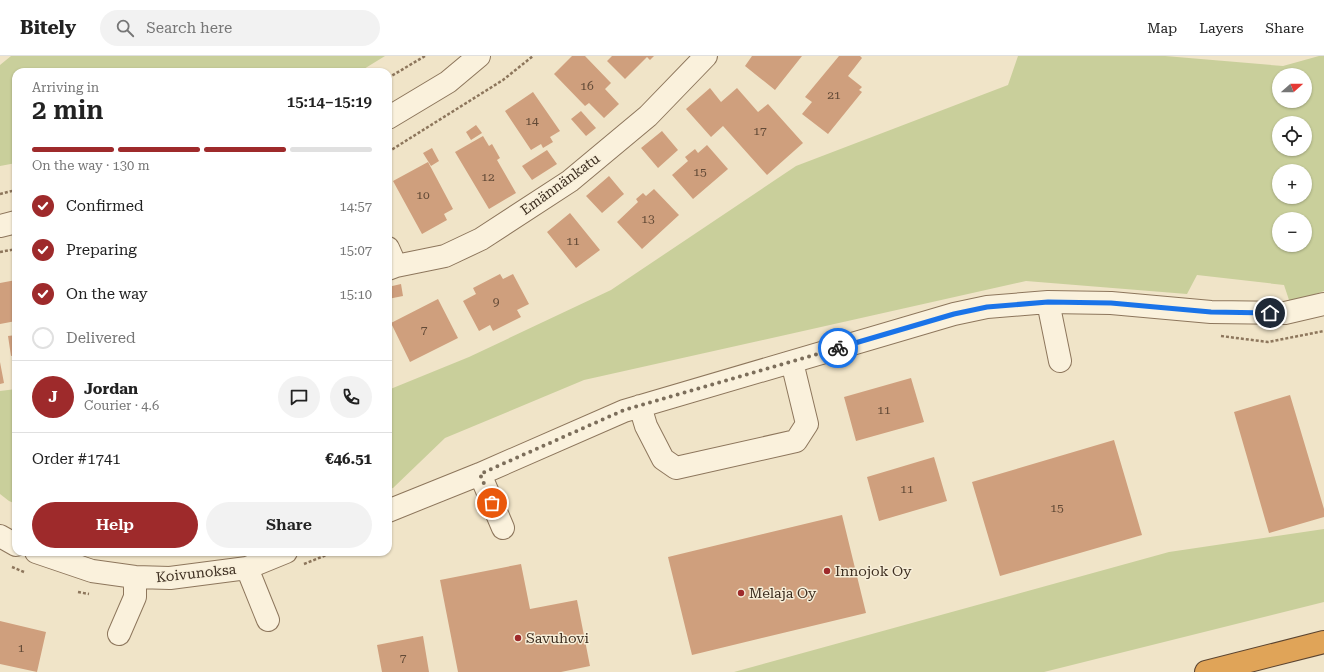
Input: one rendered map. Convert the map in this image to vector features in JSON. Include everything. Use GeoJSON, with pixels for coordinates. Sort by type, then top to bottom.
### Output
{"type":"FeatureCollection","features":[{"type":"Feature","properties":{"kind":"highway"},"geometry":{"type":"LineString","coordinates":[[1206,672],[1324,642]]}},
{"type":"Feature","properties":{"kind":"street"},"geometry":{"type":"LineString","coordinates":[[392,116],[448,82],[479,56]]}},
{"type":"Feature","properties":{"kind":"street","name":"Emännänkatu"},"geometry":{"type":"LineString","coordinates":[[392,261],[445,256],[481,239],[570,181],[648,116],[706,56]]}},
{"type":"Feature","properties":{"kind":"street"},"geometry":{"type":"LineString","coordinates":[[0,226],[12,223]]}},
{"type":"Feature","properties":{"kind":"street"},"geometry":{"type":"LineString","coordinates":[[1048,302],[1060,361]]}},
{"type":"Feature","properties":{"kind":"street"},"geometry":{"type":"LineString","coordinates":[[392,509],[480,474],[624,410],[954,314],[987,307],[1048,302],[1111,303],[1211,312],[1285,313],[1324,304]]}},
{"type":"Feature","properties":{"kind":"street"},"geometry":{"type":"LineString","coordinates":[[640,406],[646,426],[663,459],[676,468],[796,441],[807,424],[792,362]]}},
{"type":"Feature","properties":{"kind":"street"},"geometry":{"type":"LineString","coordinates":[[480,474],[503,528]]}},
{"type":"Feature","properties":{"kind":"street"},"geometry":{"type":"LineString","coordinates":[[0,536],[12,543]]}},
{"type":"Feature","properties":{"kind":"street","name":"Koivunoksa"},"geometry":{"type":"LineString","coordinates":[[48,556],[92,571],[135,577],[170,578],[247,568],[276,556]]}},
{"type":"Feature","properties":{"kind":"street"},"geometry":{"type":"LineString","coordinates":[[247,568],[268,620]]}},
{"type":"Feature","properties":{"kind":"street"},"geometry":{"type":"LineString","coordinates":[[119,634],[135,597],[135,577]]}},
{"type":"Feature","properties":{"kind":"path"},"geometry":{"type":"LineString","coordinates":[[392,76],[425,56]]}},
{"type":"Feature","properties":{"kind":"path"},"geometry":{"type":"LineString","coordinates":[[392,149],[503,80],[533,56]]}},
{"type":"Feature","properties":{"kind":"path"},"geometry":{"type":"LineString","coordinates":[[0,194],[12,191]]}},
{"type":"Feature","properties":{"kind":"path"},"geometry":{"type":"LineString","coordinates":[[0,252],[12,250]]}},
{"type":"Feature","properties":{"kind":"path"},"geometry":{"type":"LineString","coordinates":[[1215,335],[1268,342],[1324,331]]}},
{"type":"Feature","properties":{"kind":"green space"},"geometry":{"type":"Polygon","coordinates":[[[11,56],[385,56],[366,68],[12,68],[12,164],[0,166],[0,65],[11,56]]]}},
{"type":"Feature","properties":{"kind":"green space"},"geometry":{"type":"Polygon","coordinates":[[[1018,56],[1165,56],[1283,66],[1324,56],[1324,291],[1290,303],[1284,285],[1197,275],[1187,294],[1026,281],[584,380],[445,438],[392,488],[392,388],[469,357],[611,290],[796,166],[1008,85],[1018,56]]]}},
{"type":"Feature","properties":{"kind":"green space"},"geometry":{"type":"Polygon","coordinates":[[[12,390],[12,502],[0,494],[0,391],[12,390]]]}},
{"type":"Feature","properties":{"kind":"green space"},"geometry":{"type":"Polygon","coordinates":[[[1324,529],[1324,602],[1044,672],[734,672],[1169,552],[1324,529]]]}},
{"type":"Feature","properties":{"kind":"building"},"geometry":{"type":"Polygon","coordinates":[[[572,56],[585,56],[611,83],[605,89],[619,104],[604,118],[589,103],[585,106],[554,74],[572,56]]]}},
{"type":"Feature","properties":{"kind":"building"},"geometry":{"type":"Polygon","coordinates":[[[612,56],[654,56],[650,60],[647,57],[625,79],[607,61],[612,56]]]}},
{"type":"Feature","properties":{"kind":"building"},"geometry":{"type":"Polygon","coordinates":[[[752,56],[802,56],[775,90],[745,66],[752,56]]]}},
{"type":"Feature","properties":{"kind":"building"},"geometry":{"type":"Polygon","coordinates":[[[839,56],[860,56],[862,58],[848,76],[862,87],[859,90],[862,92],[828,134],[802,114],[812,102],[805,97],[839,56]]]}},
{"type":"Feature","properties":{"kind":"building"},"geometry":{"type":"Polygon","coordinates":[[[710,88],[721,102],[737,88],[758,112],[768,104],[803,143],[767,175],[723,126],[711,137],[686,109],[710,88]]]}},
{"type":"Feature","properties":{"kind":"building"},"geometry":{"type":"Polygon","coordinates":[[[533,92],[560,131],[550,137],[553,142],[543,148],[541,144],[531,150],[505,111],[533,92]]]}},
{"type":"Feature","properties":{"kind":"building"},"geometry":{"type":"Polygon","coordinates":[[[581,111],[596,128],[586,136],[571,119],[581,111]]]}},
{"type":"Feature","properties":{"kind":"building"},"geometry":{"type":"Polygon","coordinates":[[[476,125],[482,133],[471,140],[466,132],[476,125]]]}},
{"type":"Feature","properties":{"kind":"building"},"geometry":{"type":"Polygon","coordinates":[[[662,131],[678,150],[658,168],[641,148],[662,131]]]}},
{"type":"Feature","properties":{"kind":"building"},"geometry":{"type":"Polygon","coordinates":[[[483,136],[489,146],[492,144],[500,158],[497,160],[516,193],[489,209],[455,152],[483,136]]]}},
{"type":"Feature","properties":{"kind":"building"},"geometry":{"type":"Polygon","coordinates":[[[707,145],[728,169],[693,199],[672,175],[688,161],[685,157],[695,149],[698,153],[707,145]]]}},
{"type":"Feature","properties":{"kind":"building"},"geometry":{"type":"Polygon","coordinates":[[[432,148],[439,161],[431,166],[423,153],[432,148]]]}},
{"type":"Feature","properties":{"kind":"building"},"geometry":{"type":"Polygon","coordinates":[[[547,150],[557,164],[532,180],[522,166],[547,150]]]}},
{"type":"Feature","properties":{"kind":"building"},"geometry":{"type":"Polygon","coordinates":[[[428,162],[453,209],[444,214],[447,220],[422,234],[393,181],[428,162]]]}},
{"type":"Feature","properties":{"kind":"building"},"geometry":{"type":"Polygon","coordinates":[[[609,176],[624,194],[602,213],[586,196],[609,176]]]}},
{"type":"Feature","properties":{"kind":"building"},"geometry":{"type":"Polygon","coordinates":[[[654,189],[679,215],[642,249],[617,222],[638,202],[636,199],[643,193],[646,196],[654,189]]]}},
{"type":"Feature","properties":{"kind":"building"},"geometry":{"type":"Polygon","coordinates":[[[570,213],[600,250],[576,268],[547,232],[570,213]]]}},
{"type":"Feature","properties":{"kind":"building"},"geometry":{"type":"Polygon","coordinates":[[[500,274],[503,279],[513,274],[529,304],[517,310],[521,317],[493,331],[490,325],[479,331],[463,301],[476,294],[473,288],[500,274]]]}},
{"type":"Feature","properties":{"kind":"building"},"geometry":{"type":"Polygon","coordinates":[[[12,281],[12,322],[0,324],[0,283],[12,281]]]}},
{"type":"Feature","properties":{"kind":"building"},"geometry":{"type":"Polygon","coordinates":[[[401,284],[403,296],[392,298],[392,286],[401,284]]]}},
{"type":"Feature","properties":{"kind":"building"},"geometry":{"type":"Polygon","coordinates":[[[438,299],[458,338],[410,362],[392,322],[438,299]]]}},
{"type":"Feature","properties":{"kind":"building"},"geometry":{"type":"Polygon","coordinates":[[[8,336],[12,336],[11,356],[8,336]]]}},
{"type":"Feature","properties":{"kind":"building"},"geometry":{"type":"Polygon","coordinates":[[[0,362],[4,383],[0,384],[0,362]]]}},
{"type":"Feature","properties":{"kind":"building"},"geometry":{"type":"Polygon","coordinates":[[[911,378],[924,422],[856,441],[844,397],[911,378]]]}},
{"type":"Feature","properties":{"kind":"building"},"geometry":{"type":"Polygon","coordinates":[[[1290,395],[1324,509],[1324,517],[1269,533],[1234,412],[1290,395]]]}},
{"type":"Feature","properties":{"kind":"building"},"geometry":{"type":"Polygon","coordinates":[[[1114,440],[1142,535],[1000,576],[972,482],[1114,440]]]}},
{"type":"Feature","properties":{"kind":"building"},"geometry":{"type":"Polygon","coordinates":[[[934,457],[947,501],[879,521],[867,477],[934,457]]]}},
{"type":"Feature","properties":{"kind":"building"},"geometry":{"type":"Polygon","coordinates":[[[842,515],[866,613],[692,655],[668,557],[842,515]]]}},
{"type":"Feature","properties":{"kind":"building","name":"Savuhovi"},"geometry":{"type":"Polygon","coordinates":[[[521,564],[530,609],[577,600],[590,666],[561,672],[458,672],[440,580],[521,564]]]}},
{"type":"Feature","properties":{"kind":"building"},"geometry":{"type":"Polygon","coordinates":[[[0,621],[46,632],[37,672],[0,664],[0,621]]]}},
{"type":"Feature","properties":{"kind":"building"},"geometry":{"type":"Polygon","coordinates":[[[423,636],[429,672],[382,672],[377,645],[423,636]]]}},
{"type":"Feature","properties":{"kind":"way so far"},"geometry":{"type":"LineString","coordinates":[[492,503],[480,474],[624,410],[838,348]]}},
{"type":"Feature","properties":{"kind":"place","name":"Innojok Oy"},"geometry":{"type":"Point","coordinates":[827,571]}},
{"type":"Feature","properties":{"kind":"place","name":"Melaja Oy"},"geometry":{"type":"Point","coordinates":[741,593]}},
{"type":"Feature","properties":{"kind":"place","name":"Savuhovi"},"geometry":{"type":"Point","coordinates":[518,638]}},
{"type":"Feature","properties":{"kind":"route"},"geometry":{"type":"LineString","coordinates":[[838,348],[954,314],[987,307],[1048,302],[1111,303],[1211,312],[1270,313]]}}]}
